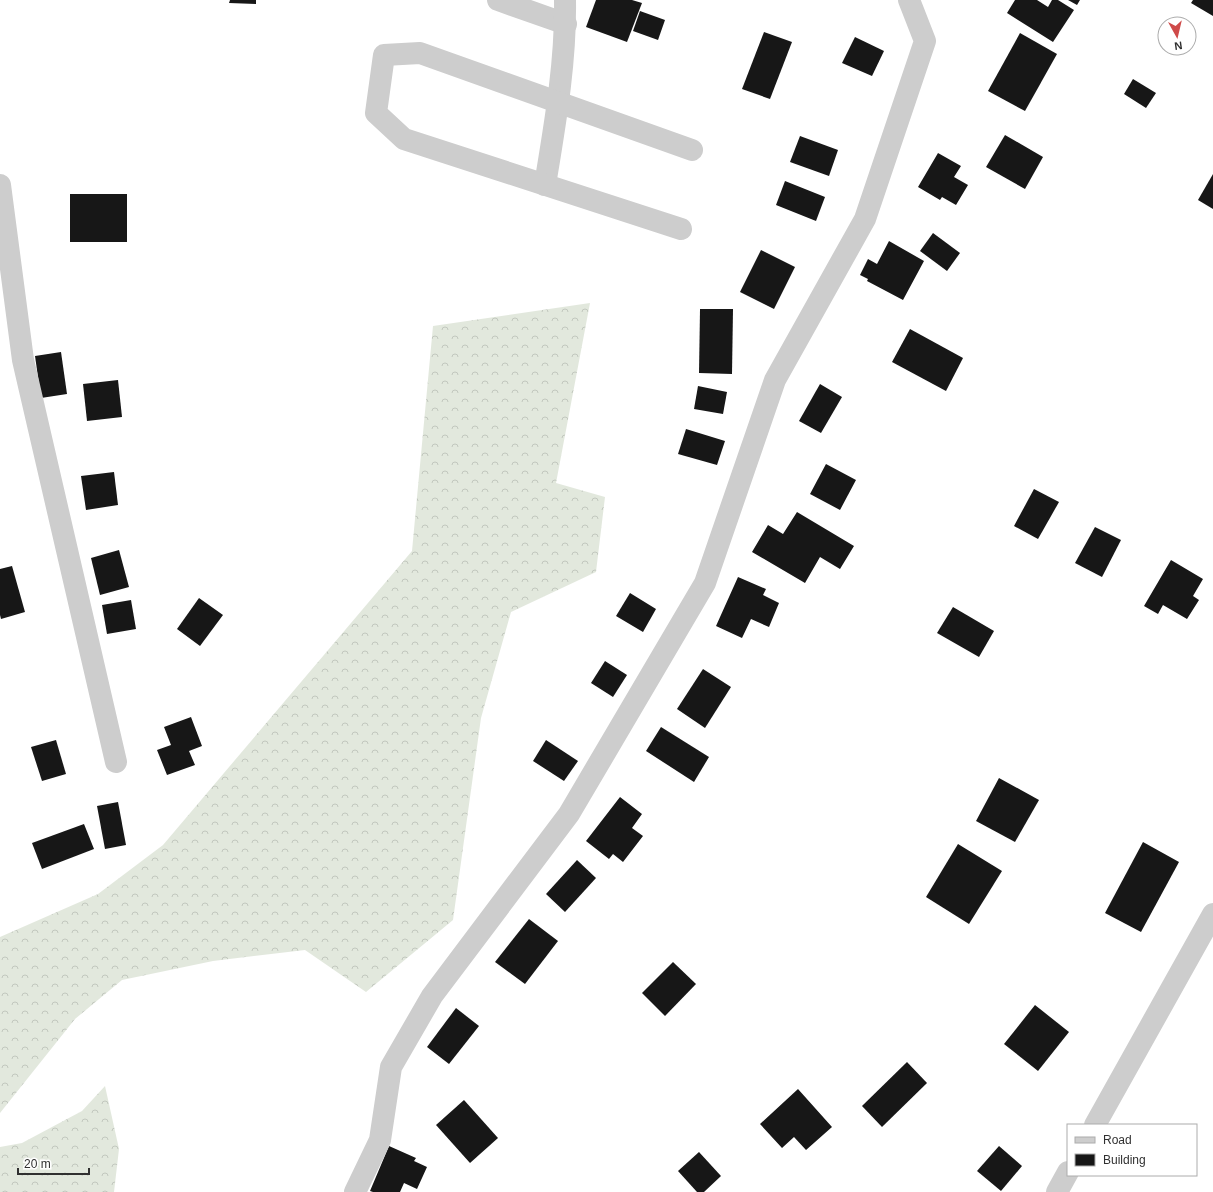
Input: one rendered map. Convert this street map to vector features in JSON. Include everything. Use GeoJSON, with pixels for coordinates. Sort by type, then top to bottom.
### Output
{"type":"FeatureCollection","features":[{"type":"Feature","properties":{"kind":"street"},"geometry":{"type":"LineString","coordinates":[[498,0],[566,24]]}},
{"type":"Feature","properties":{"kind":"street"},"geometry":{"type":"LineString","coordinates":[[545,185],[559,103],[566,24],[565,0]]}},
{"type":"Feature","properties":{"kind":"street"},"geometry":{"type":"LineString","coordinates":[[355,1192],[380,1140],[391,1067],[432,996],[569,814],[705,583],[775,380],[865,219],[925,41],[909,0]]}},
{"type":"Feature","properties":{"kind":"street"},"geometry":{"type":"LineString","coordinates":[[681,229],[404,139],[376,113],[384,55],[420,53],[692,150]]}},
{"type":"Feature","properties":{"kind":"street"},"geometry":{"type":"LineString","coordinates":[[0,185],[22,360],[116,762]]}},
{"type":"Feature","properties":{"kind":"street"},"geometry":{"type":"LineString","coordinates":[[1096,1124],[1213,914]]}},
{"type":"Feature","properties":{"kind":"street"},"geometry":{"type":"LineString","coordinates":[[1057,1192],[1067,1174]]}},
{"type":"Feature","properties":{"kind":"green space"},"geometry":{"type":"Polygon","coordinates":[[[590,303],[556,483],[605,497],[596,572],[511,612],[481,718],[453,920],[366,992],[305,950],[213,961],[122,980],[75,1019],[0,1113],[0,937],[98,894],[163,845],[412,551],[433,326],[590,303]]]}},
{"type":"Feature","properties":{"kind":"green space"},"geometry":{"type":"Polygon","coordinates":[[[105,1086],[119,1149],[114,1192],[0,1192],[0,1147],[22,1143],[82,1111],[105,1086]]]}},
{"type":"Feature","properties":{"kind":"building"},"geometry":{"type":"Polygon","coordinates":[[[230,0],[256,0],[256,4],[229,3],[230,0]]]}},
{"type":"Feature","properties":{"kind":"building"},"geometry":{"type":"Polygon","coordinates":[[[596,0],[632,0],[642,3],[627,42],[586,27],[596,0]]]}},
{"type":"Feature","properties":{"kind":"building"},"geometry":{"type":"Polygon","coordinates":[[[1015,0],[1037,0],[1048,7],[1052,0],[1058,0],[1074,10],[1053,42],[1007,13],[1015,0]]]}},
{"type":"Feature","properties":{"kind":"building"},"geometry":{"type":"Polygon","coordinates":[[[1068,0],[1080,0],[1077,5],[1068,0]]]}},
{"type":"Feature","properties":{"kind":"building"},"geometry":{"type":"Polygon","coordinates":[[[1193,0],[1213,0],[1213,16],[1191,3],[1193,0]]]}},
{"type":"Feature","properties":{"kind":"building"},"geometry":{"type":"Polygon","coordinates":[[[640,11],[665,20],[658,40],[633,31],[640,11]]]}},
{"type":"Feature","properties":{"kind":"building"},"geometry":{"type":"Polygon","coordinates":[[[764,32],[792,42],[770,99],[742,89],[764,32]]]}},
{"type":"Feature","properties":{"kind":"building"},"geometry":{"type":"Polygon","coordinates":[[[1020,33],[1057,54],[1025,111],[988,91],[1020,33]]]}},
{"type":"Feature","properties":{"kind":"building"},"geometry":{"type":"Polygon","coordinates":[[[855,37],[884,51],[872,76],[842,63],[855,37]]]}},
{"type":"Feature","properties":{"kind":"building"},"geometry":{"type":"Polygon","coordinates":[[[1133,79],[1156,93],[1146,108],[1124,94],[1133,79]]]}},
{"type":"Feature","properties":{"kind":"building"},"geometry":{"type":"Polygon","coordinates":[[[1005,135],[1043,157],[1025,189],[986,167],[1005,135]]]}},
{"type":"Feature","properties":{"kind":"building"},"geometry":{"type":"Polygon","coordinates":[[[800,136],[838,150],[829,176],[790,162],[800,136]]]}},
{"type":"Feature","properties":{"kind":"building"},"geometry":{"type":"Polygon","coordinates":[[[938,153],[961,166],[954,177],[968,185],[956,205],[942,197],[940,200],[918,187],[938,153]]]}},
{"type":"Feature","properties":{"kind":"building"},"geometry":{"type":"Polygon","coordinates":[[[1213,174],[1213,209],[1198,200],[1213,174]]]}},
{"type":"Feature","properties":{"kind":"building"},"geometry":{"type":"Polygon","coordinates":[[[785,181],[825,197],[816,221],[776,205],[785,181]]]}},
{"type":"Feature","properties":{"kind":"building"},"geometry":{"type":"Polygon","coordinates":[[[70,194],[127,194],[127,242],[70,242],[70,194]]]}},
{"type":"Feature","properties":{"kind":"building"},"geometry":{"type":"Polygon","coordinates":[[[933,233],[960,253],[947,271],[920,251],[933,233]]]}},
{"type":"Feature","properties":{"kind":"building"},"geometry":{"type":"Polygon","coordinates":[[[889,241],[924,261],[903,300],[867,281],[868,279],[860,275],[868,259],[877,264],[889,241]]]}},
{"type":"Feature","properties":{"kind":"building"},"geometry":{"type":"Polygon","coordinates":[[[761,250],[795,267],[774,309],[740,292],[761,250]]]}},
{"type":"Feature","properties":{"kind":"building"},"geometry":{"type":"Polygon","coordinates":[[[700,309],[733,309],[732,374],[699,373],[700,309]]]}},
{"type":"Feature","properties":{"kind":"building"},"geometry":{"type":"Polygon","coordinates":[[[910,329],[963,358],[946,391],[892,362],[910,329]]]}},
{"type":"Feature","properties":{"kind":"building"},"geometry":{"type":"Polygon","coordinates":[[[61,352],[67,394],[41,398],[35,356],[61,352]]]}},
{"type":"Feature","properties":{"kind":"building"},"geometry":{"type":"Polygon","coordinates":[[[118,380],[122,417],[87,421],[83,384],[118,380]]]}},
{"type":"Feature","properties":{"kind":"building"},"geometry":{"type":"Polygon","coordinates":[[[820,384],[842,397],[821,433],[799,421],[820,384]]]}},
{"type":"Feature","properties":{"kind":"building"},"geometry":{"type":"Polygon","coordinates":[[[698,386],[727,392],[723,414],[694,409],[698,386]]]}},
{"type":"Feature","properties":{"kind":"building"},"geometry":{"type":"Polygon","coordinates":[[[686,429],[725,441],[717,465],[678,454],[686,429]]]}},
{"type":"Feature","properties":{"kind":"building"},"geometry":{"type":"Polygon","coordinates":[[[826,464],[856,480],[840,510],[810,494],[826,464]]]}},
{"type":"Feature","properties":{"kind":"building"},"geometry":{"type":"Polygon","coordinates":[[[114,472],[118,505],[86,510],[81,476],[114,472]]]}},
{"type":"Feature","properties":{"kind":"building"},"geometry":{"type":"Polygon","coordinates":[[[1034,489],[1059,502],[1038,539],[1014,526],[1034,489]]]}},
{"type":"Feature","properties":{"kind":"building"},"geometry":{"type":"Polygon","coordinates":[[[797,512],[854,546],[840,569],[820,557],[805,583],[752,552],[768,525],[783,534],[797,512]]]}},
{"type":"Feature","properties":{"kind":"building"},"geometry":{"type":"Polygon","coordinates":[[[1095,527],[1121,540],[1102,577],[1075,563],[1095,527]]]}},
{"type":"Feature","properties":{"kind":"building"},"geometry":{"type":"Polygon","coordinates":[[[119,550],[129,587],[100,595],[91,558],[119,550]]]}},
{"type":"Feature","properties":{"kind":"building"},"geometry":{"type":"Polygon","coordinates":[[[1171,560],[1203,579],[1193,596],[1199,600],[1187,619],[1163,605],[1158,614],[1144,606],[1171,560]]]}},
{"type":"Feature","properties":{"kind":"building"},"geometry":{"type":"Polygon","coordinates":[[[12,566],[25,612],[1,619],[0,569],[12,566]]]}},
{"type":"Feature","properties":{"kind":"building"},"geometry":{"type":"Polygon","coordinates":[[[738,577],[766,589],[763,595],[779,603],[769,627],[751,619],[742,638],[716,626],[738,577]]]}},
{"type":"Feature","properties":{"kind":"building"},"geometry":{"type":"Polygon","coordinates":[[[630,593],[656,609],[643,632],[616,616],[630,593]]]}},
{"type":"Feature","properties":{"kind":"building"},"geometry":{"type":"Polygon","coordinates":[[[199,598],[223,615],[200,646],[177,629],[199,598]]]}},
{"type":"Feature","properties":{"kind":"building"},"geometry":{"type":"Polygon","coordinates":[[[131,600],[136,629],[107,634],[102,605],[131,600]]]}},
{"type":"Feature","properties":{"kind":"building"},"geometry":{"type":"Polygon","coordinates":[[[953,607],[994,631],[979,657],[937,633],[953,607]]]}},
{"type":"Feature","properties":{"kind":"building"},"geometry":{"type":"Polygon","coordinates":[[[605,661],[627,675],[613,697],[591,683],[605,661]]]}},
{"type":"Feature","properties":{"kind":"building"},"geometry":{"type":"Polygon","coordinates":[[[703,669],[731,687],[705,728],[677,709],[703,669]]]}},
{"type":"Feature","properties":{"kind":"building"},"geometry":{"type":"Polygon","coordinates":[[[191,717],[202,746],[189,751],[195,765],[167,775],[157,750],[171,745],[164,727],[191,717]]]}},
{"type":"Feature","properties":{"kind":"building"},"geometry":{"type":"Polygon","coordinates":[[[661,727],[709,757],[694,782],[646,751],[661,727]]]}},
{"type":"Feature","properties":{"kind":"building"},"geometry":{"type":"Polygon","coordinates":[[[56,740],[66,774],[42,781],[31,747],[56,740]]]}},
{"type":"Feature","properties":{"kind":"building"},"geometry":{"type":"Polygon","coordinates":[[[546,740],[578,761],[564,781],[533,761],[546,740]]]}},
{"type":"Feature","properties":{"kind":"building"},"geometry":{"type":"Polygon","coordinates":[[[999,778],[1039,800],[1015,842],[976,821],[999,778]]]}},
{"type":"Feature","properties":{"kind":"building"},"geometry":{"type":"Polygon","coordinates":[[[620,797],[642,814],[632,828],[643,836],[623,862],[613,854],[609,859],[586,841],[620,797]]]}},
{"type":"Feature","properties":{"kind":"building"},"geometry":{"type":"Polygon","coordinates":[[[118,802],[126,845],[105,849],[97,806],[118,802]]]}},
{"type":"Feature","properties":{"kind":"building"},"geometry":{"type":"Polygon","coordinates":[[[84,824],[94,849],[42,869],[32,843],[84,824]]]}},
{"type":"Feature","properties":{"kind":"building"},"geometry":{"type":"Polygon","coordinates":[[[1143,842],[1179,862],[1141,932],[1105,913],[1143,842]]]}},
{"type":"Feature","properties":{"kind":"building"},"geometry":{"type":"Polygon","coordinates":[[[958,844],[1002,871],[969,924],[926,897],[958,844]]]}},
{"type":"Feature","properties":{"kind":"building"},"geometry":{"type":"Polygon","coordinates":[[[577,860],[596,878],[565,912],[546,894],[577,860]]]}},
{"type":"Feature","properties":{"kind":"building"},"geometry":{"type":"Polygon","coordinates":[[[529,919],[558,941],[525,984],[495,962],[529,919]]]}},
{"type":"Feature","properties":{"kind":"building"},"geometry":{"type":"Polygon","coordinates":[[[673,962],[696,984],[665,1016],[642,993],[673,962]]]}},
{"type":"Feature","properties":{"kind":"building"},"geometry":{"type":"Polygon","coordinates":[[[1035,1005],[1069,1032],[1038,1071],[1004,1044],[1035,1005]]]}},
{"type":"Feature","properties":{"kind":"building"},"geometry":{"type":"Polygon","coordinates":[[[456,1008],[479,1026],[449,1064],[427,1047],[456,1008]]]}},
{"type":"Feature","properties":{"kind":"building"},"geometry":{"type":"Polygon","coordinates":[[[907,1062],[927,1083],[882,1127],[862,1106],[907,1062]]]}},
{"type":"Feature","properties":{"kind":"building"},"geometry":{"type":"Polygon","coordinates":[[[798,1089],[832,1127],[806,1150],[794,1137],[782,1148],[760,1124],[798,1089]]]}},
{"type":"Feature","properties":{"kind":"building"},"geometry":{"type":"Polygon","coordinates":[[[464,1100],[498,1138],[470,1163],[436,1125],[464,1100]]]}},
{"type":"Feature","properties":{"kind":"building"},"geometry":{"type":"Polygon","coordinates":[[[389,1146],[416,1158],[414,1161],[427,1167],[417,1189],[404,1183],[400,1192],[370,1191],[389,1146]]]}},
{"type":"Feature","properties":{"kind":"building"},"geometry":{"type":"Polygon","coordinates":[[[999,1146],[1022,1166],[1001,1191],[977,1171],[999,1146]]]}},
{"type":"Feature","properties":{"kind":"building"},"geometry":{"type":"Polygon","coordinates":[[[699,1152],[721,1176],[704,1192],[697,1192],[678,1171],[699,1152]]]}}]}
